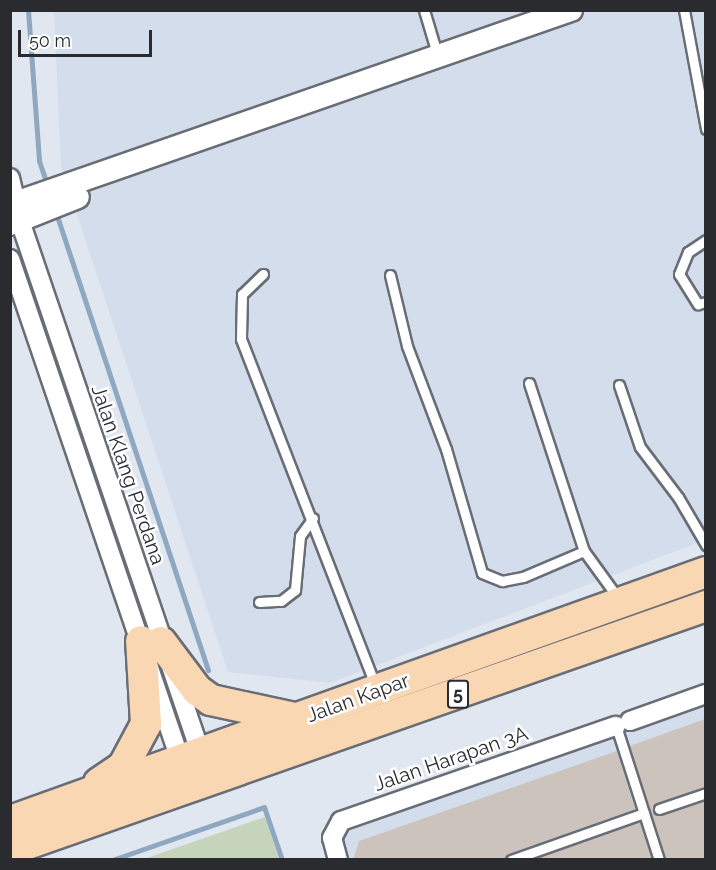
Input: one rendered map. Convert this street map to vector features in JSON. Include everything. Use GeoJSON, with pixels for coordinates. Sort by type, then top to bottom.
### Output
{"type":"FeatureCollection","features":[{"type":"Feature","properties":{"kind":"highway","name":"Jalan Kapar"},"geometry":{"type":"LineString","coordinates":[[10,821],[77,799],[196,772],[298,719],[705,572]]}},
{"type":"Feature","properties":{"kind":"highway","name":"Jalan Kapar"},"geometry":{"type":"LineString","coordinates":[[10,850],[196,772],[705,606]]}},
{"type":"Feature","properties":{"kind":"highway"},"geometry":{"type":"LineString","coordinates":[[151,642],[197,690],[211,700],[298,719]]}},
{"type":"Feature","properties":{"kind":"highway"},"geometry":{"type":"LineString","coordinates":[[77,799],[123,766],[137,746],[146,724],[151,642]]}},
{"type":"Feature","properties":{"kind":"street"},"geometry":{"type":"LineString","coordinates":[[21,211],[165,149],[187,148],[571,10]]}},
{"type":"Feature","properties":{"kind":"street","name":"Jalan Klang Perdana"},"geometry":{"type":"LineString","coordinates":[[10,178],[151,642]]}},
{"type":"Feature","properties":{"kind":"street","name":"Jalan Klang Perdana"},"geometry":{"type":"LineString","coordinates":[[10,259],[151,642],[196,772]]}},
{"type":"Feature","properties":{"kind":"street","name":"Jalan Harapan 3A"},"geometry":{"type":"LineString","coordinates":[[338,860],[332,838],[341,821],[705,694]]}},
{"type":"Feature","properties":{"kind":"lane"},"geometry":{"type":"LineString","coordinates":[[424,10],[438,57]]}},
{"type":"Feature","properties":{"kind":"lane"},"geometry":{"type":"LineString","coordinates":[[684,10],[705,129]]}},
{"type":"Feature","properties":{"kind":"lane"},"geometry":{"type":"LineString","coordinates":[[705,240],[688,252],[679,274],[698,304],[705,302]]}},
{"type":"Feature","properties":{"kind":"lane"},"geometry":{"type":"LineString","coordinates":[[263,274],[242,294],[241,339],[313,518],[377,691]]}},
{"type":"Feature","properties":{"kind":"lane"},"geometry":{"type":"LineString","coordinates":[[390,275],[407,346],[446,449],[482,573],[502,581],[523,577],[584,551]]}},
{"type":"Feature","properties":{"kind":"lane"},"geometry":{"type":"LineString","coordinates":[[529,383],[584,551],[621,602]]}},
{"type":"Feature","properties":{"kind":"lane"},"geometry":{"type":"LineString","coordinates":[[619,386],[640,447],[678,497],[705,545]]}},
{"type":"Feature","properties":{"kind":"lane"},"geometry":{"type":"LineString","coordinates":[[259,602],[281,601],[295,590],[300,536],[313,518]]}},
{"type":"Feature","properties":{"kind":"lane"},"geometry":{"type":"LineString","coordinates":[[623,723],[644,813],[659,860]]}},
{"type":"Feature","properties":{"kind":"lane"},"geometry":{"type":"LineString","coordinates":[[658,808],[705,793]]}},
{"type":"Feature","properties":{"kind":"lane"},"geometry":{"type":"LineString","coordinates":[[511,860],[644,813]]}},
{"type":"Feature","properties":{"kind":"shaded area"},"geometry":{"type":"Polygon","coordinates":[[[54,11],[705,11],[705,540],[330,683],[228,672],[61,166],[54,11]]]}},
{"type":"Feature","properties":{"kind":"shaded area"},"geometry":{"type":"Polygon","coordinates":[[[705,701],[705,859],[344,859],[339,839],[345,828],[705,701]]]}},
{"type":"Feature","properties":{"kind":"green space"},"geometry":{"type":"Polygon","coordinates":[[[265,817],[279,859],[144,859],[265,817]]]}},
{"type":"Feature","properties":{"kind":"building"},"geometry":{"type":"Polygon","coordinates":[[[705,719],[705,786],[652,808],[661,816],[705,800],[705,860],[666,860],[630,746],[705,719]]]}},
{"type":"Feature","properties":{"kind":"building"},"geometry":{"type":"Polygon","coordinates":[[[617,751],[635,809],[509,854],[504,860],[353,860],[359,841],[617,751]]]}},
{"type":"Feature","properties":{"kind":"building"},"geometry":{"type":"Polygon","coordinates":[[[640,822],[652,860],[533,860],[640,822]]]}},
{"type":"Feature","properties":{"kind":"waterway"},"geometry":{"type":"LineString","coordinates":[[28,10],[39,161],[48,187]]}},
{"type":"Feature","properties":{"kind":"waterway"},"geometry":{"type":"LineString","coordinates":[[55,210],[208,670]]}},
{"type":"Feature","properties":{"kind":"waterway"},"geometry":{"type":"LineString","coordinates":[[112,860],[264,807],[282,860]]}}]}
